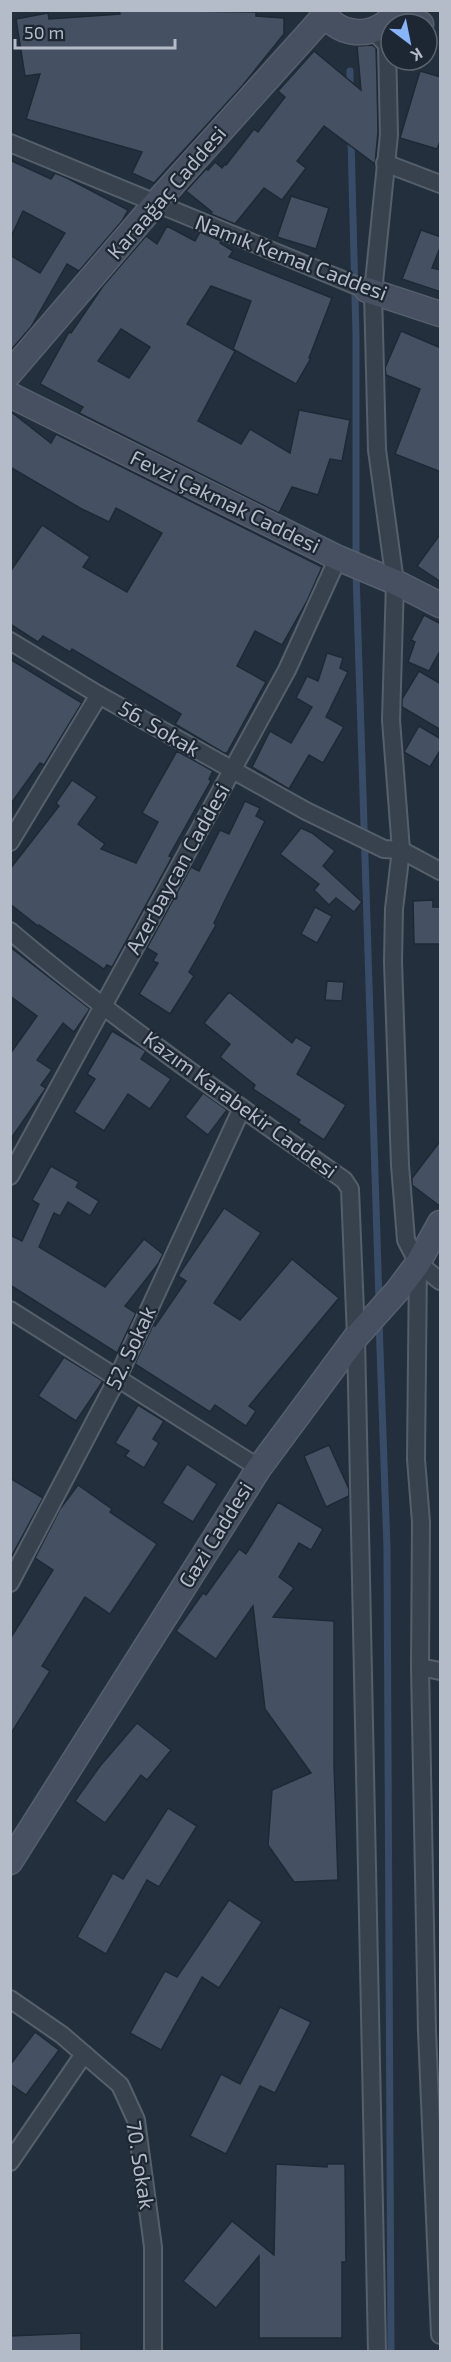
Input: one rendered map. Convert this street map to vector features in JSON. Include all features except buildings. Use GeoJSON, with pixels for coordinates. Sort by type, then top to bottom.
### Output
{"type":"FeatureCollection","features":[{"type":"Feature","properties":{"kind":"street"},"geometry":{"type":"LineString","coordinates":[[324,13],[339,28],[356,33],[379,28]]}},
{"type":"Feature","properties":{"kind":"street","name":"Karaağaç Caddesi"},"geometry":{"type":"LineString","coordinates":[[10,373],[155,204],[324,13]]}},
{"type":"Feature","properties":{"kind":"street"},"geometry":{"type":"LineString","coordinates":[[374,31],[387,45],[389,135],[370,291],[377,450],[395,582],[391,720],[393,962],[399,1165],[406,1240],[418,1263],[441,1281]]}},
{"type":"Feature","properties":{"kind":"street","name":"Namık Kemal Caddesi"},"geometry":{"type":"LineString","coordinates":[[10,143],[339,279],[441,314]]}},
{"type":"Feature","properties":{"kind":"street"},"geometry":{"type":"LineString","coordinates":[[384,163],[441,184]]}},
{"type":"Feature","properties":{"kind":"street","name":"Fevzi Çakmak Caddesi"},"geometry":{"type":"LineString","coordinates":[[10,395],[338,558],[395,582],[441,605]]}},
{"type":"Feature","properties":{"kind":"street","name":"Azerbaycan Caddesi"},"geometry":{"type":"LineString","coordinates":[[10,1176],[287,670],[338,558]]}},
{"type":"Feature","properties":{"kind":"street","name":"56. Sokak"},"geometry":{"type":"LineString","coordinates":[[10,641],[231,771],[345,830],[441,871]]}},
{"type":"Feature","properties":{"kind":"street"},"geometry":{"type":"LineString","coordinates":[[10,842],[99,695]]}},
{"type":"Feature","properties":{"kind":"street","name":"Kazım Karabekir Caddesi"},"geometry":{"type":"LineString","coordinates":[[10,931],[60,973],[242,1108],[344,1180],[351,1189],[356,1337]]}},
{"type":"Feature","properties":{"kind":"street","name":"52. Sokak"},"geometry":{"type":"LineString","coordinates":[[10,1583],[117,1379],[242,1108]]}},
{"type":"Feature","properties":{"kind":"street","name":"Gazi Caddesi"},"geometry":{"type":"LineString","coordinates":[[10,1862],[259,1468],[356,1337],[398,1290],[418,1263],[441,1223]]}},
{"type":"Feature","properties":{"kind":"street"},"geometry":{"type":"LineString","coordinates":[[418,1263],[416,1459],[421,1522],[420,1667],[426,1979],[437,2160],[441,2335]]}},
{"type":"Feature","properties":{"kind":"street"},"geometry":{"type":"LineString","coordinates":[[10,1310],[259,1468]]}},
{"type":"Feature","properties":{"kind":"street"},"geometry":{"type":"LineString","coordinates":[[356,1337],[377,2352]]}},
{"type":"Feature","properties":{"kind":"street"},"geometry":{"type":"LineString","coordinates":[[420,1667],[441,1671]]}},
{"type":"Feature","properties":{"kind":"street"},"geometry":{"type":"LineString","coordinates":[[426,1979],[441,1990]]}},
{"type":"Feature","properties":{"kind":"street","name":"70. Sokak"},"geometry":{"type":"LineString","coordinates":[[10,1999],[62,2036],[120,2085],[136,2121],[153,2247],[153,2352]]}},
{"type":"Feature","properties":{"kind":"street"},"geometry":{"type":"LineString","coordinates":[[10,2162],[84,2054]]}},
{"type":"Feature","properties":{"kind":"waterway"},"geometry":{"type":"LineString","coordinates":[[350,71],[350,90]]}},
{"type":"Feature","properties":{"kind":"waterway"},"geometry":{"type":"LineString","coordinates":[[351,140],[356,336],[356,561]]}},
{"type":"Feature","properties":{"kind":"waterway"},"geometry":{"type":"LineString","coordinates":[[356,572],[379,1301]]}},
{"type":"Feature","properties":{"kind":"waterway"},"geometry":{"type":"LineString","coordinates":[[379,1321],[387,1548],[391,2352]]}}]}
